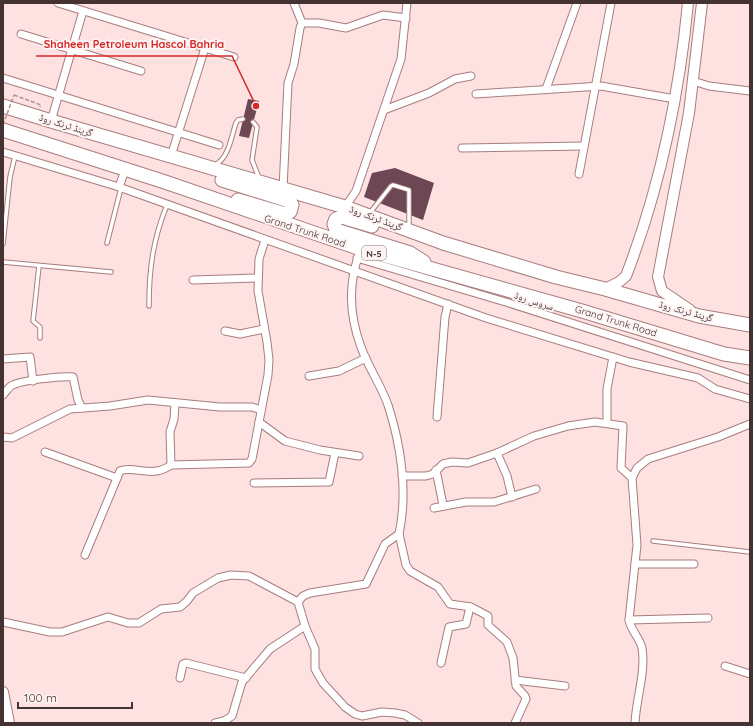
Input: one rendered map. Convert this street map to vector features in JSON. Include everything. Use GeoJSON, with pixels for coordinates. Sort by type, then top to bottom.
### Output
{"type":"FeatureCollection","features":[{"type":"Feature","properties":{"kind":"highway","name":"گرینڈ ٹرنک روڈ"},"geometry":{"type":"LineString","coordinates":[[3,106],[345,207],[443,244],[556,277],[605,288],[699,316],[750,325]]}},
{"type":"Feature","properties":{"kind":"highway","name":"Grand Trunk Road"},"geometry":{"type":"LineString","coordinates":[[3,130],[162,182],[359,254],[438,271],[582,311],[724,354],[750,358]]}},
{"type":"Feature","properties":{"kind":"highway"},"geometry":{"type":"LineString","coordinates":[[162,182],[199,188],[285,214],[290,212],[292,204],[289,201],[203,174],[174,157]]}},
{"type":"Feature","properties":{"kind":"highway"},"geometry":{"type":"LineString","coordinates":[[438,271],[410,253],[336,230],[334,224],[336,219],[342,217],[410,238],[443,244]]}},
{"type":"Feature","properties":{"kind":"main road"},"geometry":{"type":"LineString","coordinates":[[605,288],[619,282],[626,276],[657,182],[682,63],[688,3]]}},
{"type":"Feature","properties":{"kind":"main road"},"geometry":{"type":"LineString","coordinates":[[699,316],[662,291],[658,277],[689,113],[702,3]]}},
{"type":"Feature","properties":{"kind":"main road"},"geometry":{"type":"LineString","coordinates":[[3,692],[9,723]]}},
{"type":"Feature","properties":{"kind":"street"},"geometry":{"type":"LineString","coordinates":[[58,3],[234,57]]}},
{"type":"Feature","properties":{"kind":"street"},"geometry":{"type":"LineString","coordinates":[[282,189],[288,83],[293,70],[302,23],[294,3]]}},
{"type":"Feature","properties":{"kind":"street"},"geometry":{"type":"LineString","coordinates":[[345,207],[356,191],[401,59],[407,3]]}},
{"type":"Feature","properties":{"kind":"street"},"geometry":{"type":"LineString","coordinates":[[546,89],[577,3]]}},
{"type":"Feature","properties":{"kind":"street"},"geometry":{"type":"LineString","coordinates":[[579,174],[611,3]]}},
{"type":"Feature","properties":{"kind":"street"},"geometry":{"type":"LineString","coordinates":[[51,121],[83,11]]}},
{"type":"Feature","properties":{"kind":"street"},"geometry":{"type":"LineString","coordinates":[[302,23],[319,23],[346,28],[383,15],[406,18]]}},
{"type":"Feature","properties":{"kind":"street"},"geometry":{"type":"LineString","coordinates":[[21,34],[141,71]]}},
{"type":"Feature","properties":{"kind":"street"},"geometry":{"type":"LineString","coordinates":[[174,157],[179,132],[205,48]]}},
{"type":"Feature","properties":{"kind":"street"},"geometry":{"type":"LineString","coordinates":[[384,110],[429,93],[455,79],[471,76]]}},
{"type":"Feature","properties":{"kind":"street"},"geometry":{"type":"LineString","coordinates":[[3,78],[219,144]]}},
{"type":"Feature","properties":{"kind":"street"},"geometry":{"type":"LineString","coordinates":[[693,82],[750,91]]}},
{"type":"Feature","properties":{"kind":"street"},"geometry":{"type":"LineString","coordinates":[[476,94],[596,86],[675,99]]}},
{"type":"Feature","properties":{"kind":"street"},"geometry":{"type":"LineString","coordinates":[[462,148],[584,146]]}},
{"type":"Feature","properties":{"kind":"street"},"geometry":{"type":"LineString","coordinates":[[3,152],[120,188],[448,304],[549,338],[613,357],[698,378],[715,388],[750,399]]}},
{"type":"Feature","properties":{"kind":"street"},"geometry":{"type":"LineString","coordinates":[[120,188],[126,170]]}},
{"type":"Feature","properties":{"kind":"street"},"geometry":{"type":"LineString","coordinates":[[85,556],[120,471],[124,469],[142,472],[165,470],[172,465],[249,463],[252,459],[268,375],[269,360],[260,311],[257,278],[259,259],[265,240]]}},
{"type":"Feature","properties":{"kind":"street"},"geometry":{"type":"LineString","coordinates":[[359,254],[354,271],[350,299],[361,347],[387,403],[395,427],[402,476],[402,521],[399,534],[406,565],[410,571],[438,587],[450,604],[470,607],[488,616],[488,625],[507,642],[513,658],[516,686],[526,699],[515,723]]}},
{"type":"Feature","properties":{"kind":"street","name":"سروس روڈ"},"geometry":{"type":"LineString","coordinates":[[359,254],[750,380]]}},
{"type":"Feature","properties":{"kind":"street"},"geometry":{"type":"LineString","coordinates":[[193,280],[257,278]]}},
{"type":"Feature","properties":{"kind":"street"},"geometry":{"type":"LineString","coordinates":[[437,417],[445,317],[448,304]]}},
{"type":"Feature","properties":{"kind":"street"},"geometry":{"type":"LineString","coordinates":[[225,331],[240,334],[264,329]]}},
{"type":"Feature","properties":{"kind":"street"},"geometry":{"type":"LineString","coordinates":[[3,359],[30,357],[33,381]]}},
{"type":"Feature","properties":{"kind":"street"},"geometry":{"type":"LineString","coordinates":[[607,423],[607,389],[613,357]]}},
{"type":"Feature","properties":{"kind":"street"},"geometry":{"type":"LineString","coordinates":[[309,376],[340,371],[366,358]]}},
{"type":"Feature","properties":{"kind":"street"},"geometry":{"type":"LineString","coordinates":[[3,395],[12,385],[33,381],[73,377],[78,400],[82,408]]}},
{"type":"Feature","properties":{"kind":"street"},"geometry":{"type":"LineString","coordinates":[[3,437],[12,438],[70,409],[148,400],[220,407],[243,406],[261,410]]}},
{"type":"Feature","properties":{"kind":"street"},"geometry":{"type":"LineString","coordinates":[[172,465],[170,432],[174,419],[175,403]]}},
{"type":"Feature","properties":{"kind":"street"},"geometry":{"type":"LineString","coordinates":[[259,422],[285,441],[335,453],[359,456]]}},
{"type":"Feature","properties":{"kind":"street"},"geometry":{"type":"LineString","coordinates":[[402,476],[426,476],[443,464],[452,462],[468,463],[497,453],[534,436],[595,422],[623,426],[621,468],[632,478]]}},
{"type":"Feature","properties":{"kind":"street"},"geometry":{"type":"LineString","coordinates":[[635,723],[643,659],[642,646],[630,629],[629,620],[637,545],[632,478],[637,468],[648,459],[718,437],[750,424]]}},
{"type":"Feature","properties":{"kind":"street"},"geometry":{"type":"LineString","coordinates":[[45,452],[117,478]]}},
{"type":"Feature","properties":{"kind":"street"},"geometry":{"type":"LineString","coordinates":[[254,483],[329,482],[335,453]]}},
{"type":"Feature","properties":{"kind":"street"},"geometry":{"type":"LineString","coordinates":[[497,453],[507,476],[512,497]]}},
{"type":"Feature","properties":{"kind":"street"},"geometry":{"type":"LineString","coordinates":[[436,470],[443,505]]}},
{"type":"Feature","properties":{"kind":"street"},"geometry":{"type":"LineString","coordinates":[[434,508],[443,505],[494,502],[536,488]]}},
{"type":"Feature","properties":{"kind":"street"},"geometry":{"type":"LineString","coordinates":[[298,602],[302,596],[310,593],[366,584],[385,544],[399,534]]}},
{"type":"Feature","properties":{"kind":"street"},"geometry":{"type":"LineString","coordinates":[[635,564],[694,564]]}},
{"type":"Feature","properties":{"kind":"street"},"geometry":{"type":"LineString","coordinates":[[3,622],[50,632],[62,632],[108,617],[128,623],[139,623],[161,609],[180,606],[187,601],[193,593],[218,578],[231,575],[249,576],[298,602],[305,626],[315,648],[316,669],[323,683],[345,707],[355,714],[362,716],[382,712],[395,713],[405,716],[418,723]]}},
{"type":"Feature","properties":{"kind":"street"},"geometry":{"type":"LineString","coordinates":[[441,663],[449,627],[466,624],[470,607]]}},
{"type":"Feature","properties":{"kind":"street"},"geometry":{"type":"LineString","coordinates":[[629,620],[708,618]]}},
{"type":"Feature","properties":{"kind":"street"},"geometry":{"type":"LineString","coordinates":[[215,723],[232,716],[242,682],[270,649],[305,626]]}},
{"type":"Feature","properties":{"kind":"street"},"geometry":{"type":"LineString","coordinates":[[180,678],[183,664],[186,663],[246,678]]}},
{"type":"Feature","properties":{"kind":"street"},"geometry":{"type":"LineString","coordinates":[[725,666],[750,674]]}},
{"type":"Feature","properties":{"kind":"street"},"geometry":{"type":"LineString","coordinates":[[515,680],[565,686]]}},
{"type":"Feature","properties":{"kind":"lane"},"geometry":{"type":"LineString","coordinates":[[211,168],[220,163],[227,152],[236,123],[238,120],[243,119]]}},
{"type":"Feature","properties":{"kind":"lane"},"geometry":{"type":"LineString","coordinates":[[253,122],[257,127],[252,160],[256,173],[262,182]]}},
{"type":"Feature","properties":{"kind":"lane"},"geometry":{"type":"LineString","coordinates":[[3,244],[10,177],[15,155]]}},
{"type":"Feature","properties":{"kind":"lane"},"geometry":{"type":"LineString","coordinates":[[367,216],[391,186],[394,185],[409,190],[408,230]]}},
{"type":"Feature","properties":{"kind":"lane"},"geometry":{"type":"LineString","coordinates":[[107,243],[120,188]]}},
{"type":"Feature","properties":{"kind":"lane"},"geometry":{"type":"LineString","coordinates":[[149,306],[149,285],[153,251],[157,229],[167,205]]}},
{"type":"Feature","properties":{"kind":"lane"},"geometry":{"type":"LineString","coordinates":[[3,262],[111,272]]}},
{"type":"Feature","properties":{"kind":"lane"},"geometry":{"type":"LineString","coordinates":[[39,266],[33,321],[40,327],[40,338]]}},
{"type":"Feature","properties":{"kind":"lane"},"geometry":{"type":"LineString","coordinates":[[653,541],[750,552]]}},
{"type":"Feature","properties":{"kind":"path"},"geometry":{"type":"LineString","coordinates":[[3,125],[14,95],[41,105]]}},
{"type":"Feature","properties":{"kind":"building"},"geometry":{"type":"Polygon","coordinates":[[[248,99],[259,101],[249,138],[239,136],[248,99]]]}},
{"type":"Feature","properties":{"kind":"building"},"geometry":{"type":"Polygon","coordinates":[[[395,168],[434,183],[423,220],[364,197],[372,173],[395,168]]]}},
{"type":"Feature","properties":{"kind":"place","name":"Shaheen Petroleum Hascol Bahria"},"geometry":{"type":"Point","coordinates":[256,106]}}]}
